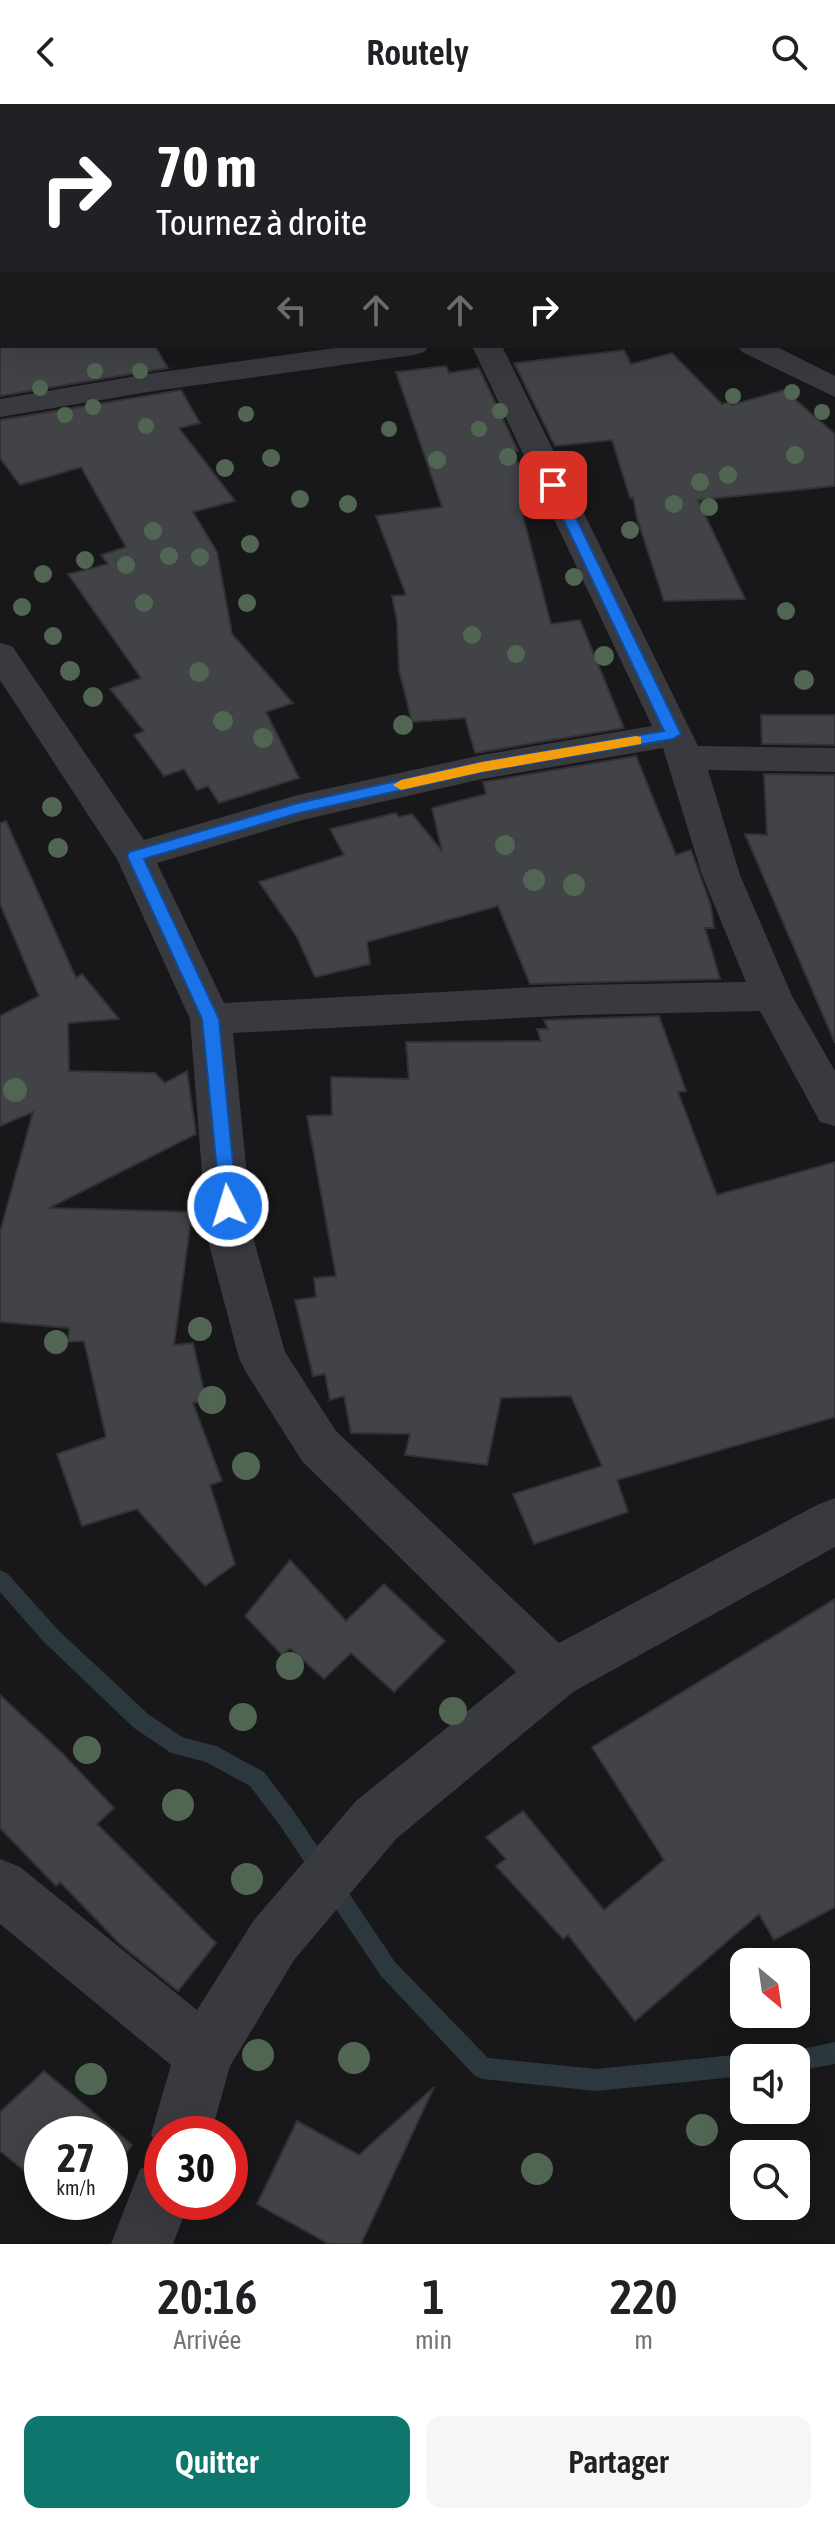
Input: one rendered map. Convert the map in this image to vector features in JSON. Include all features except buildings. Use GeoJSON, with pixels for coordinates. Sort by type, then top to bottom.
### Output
{"type":"FeatureCollection","features":[{"type":"Feature","properties":{"kind":"street"},"geometry":{"type":"LineString","coordinates":[[0,408],[400,348]]}},
{"type":"Feature","properties":{"kind":"street"},"geometry":{"type":"LineString","coordinates":[[488,348],[680,746],[721,875],[772,996],[835,1110]]}},
{"type":"Feature","properties":{"kind":"street"},"geometry":{"type":"LineString","coordinates":[[756,348],[835,388]]}},
{"type":"Feature","properties":{"kind":"street"},"geometry":{"type":"LineString","coordinates":[[0,654],[135,856],[211,1019],[230,1237],[263,1358],[319,1446],[554,1674]]}},
{"type":"Feature","properties":{"kind":"street"},"geometry":{"type":"LineString","coordinates":[[135,856],[344,798],[482,767],[680,746],[835,760]]}},
{"type":"Feature","properties":{"kind":"street"},"geometry":{"type":"LineString","coordinates":[[211,1019],[577,1000],[772,996]]}},
{"type":"Feature","properties":{"kind":"street"},"geometry":{"type":"LineString","coordinates":[[186,2116],[204,2054],[274,1940],[376,1820],[554,1674],[835,1521]]}},
{"type":"Feature","properties":{"kind":"street"},"geometry":{"type":"LineString","coordinates":[[0,1887],[204,2054]]}},
{"type":"Feature","properties":{"kind":"street"},"geometry":{"type":"LineString","coordinates":[[142,2244],[151,2220]]}},
{"type":"Feature","properties":{"kind":"waterway"},"geometry":{"type":"LineString","coordinates":[[0,1579],[51,1636],[141,1721],[178,1746],[209,1753],[257,1779],[388,1969],[483,2068],[596,2080],[730,2066]]}},
{"type":"Feature","properties":{"kind":"waterway"},"geometry":{"type":"LineString","coordinates":[[810,2057],[835,2053]]}},
{"type":"Feature","properties":{"kind":"slow traffic"},"geometry":{"type":"LineString","coordinates":[[401,785],[482,767],[636,741]]}},
{"type":"Feature","properties":{"kind":"route"},"geometry":{"type":"LineString","coordinates":[[228,1206],[211,1019],[135,856],[298,808],[482,767],[673,734],[553,485]]}}]}
